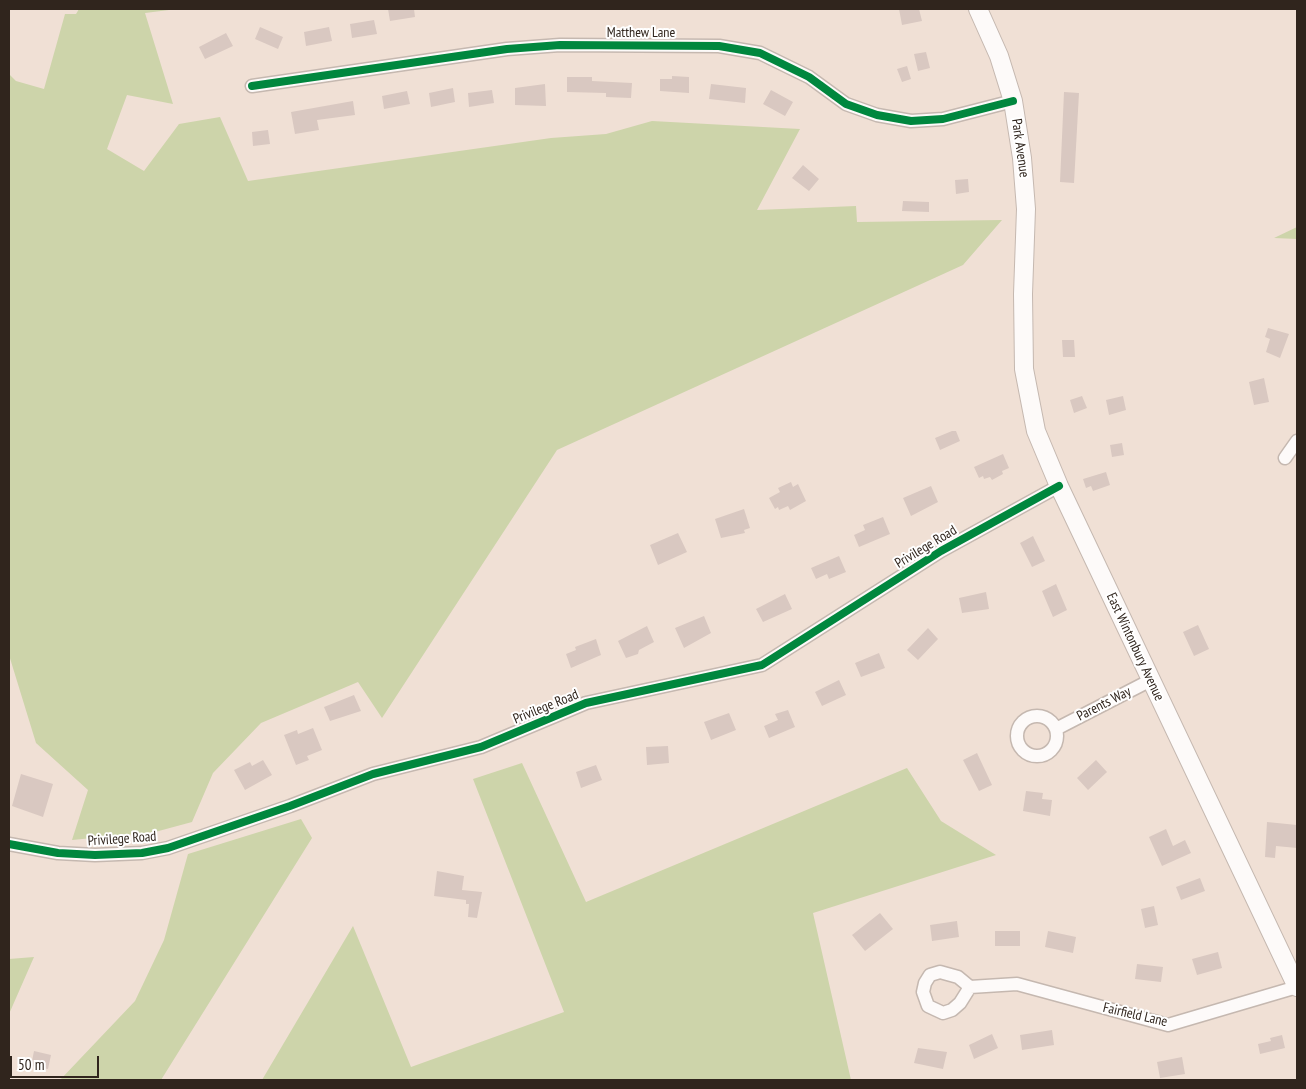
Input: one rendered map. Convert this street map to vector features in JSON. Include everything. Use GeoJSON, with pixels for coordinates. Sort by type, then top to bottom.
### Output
{"type":"FeatureCollection","features":[{"type":"Feature","properties":{"kind":"main road","name":"Park Avenue"},"geometry":{"type":"LineString","coordinates":[[978,9],[999,56],[1013,101],[1022,158],[1026,209],[1023,294]]}},
{"type":"Feature","properties":{"kind":"main road","name":"East Wintonbury Avenue"},"geometry":{"type":"LineString","coordinates":[[1023,294],[1024,369],[1036,431],[1058,486],[1297,987]]}},
{"type":"Feature","properties":{"kind":"street","name":"Matthew Lane"},"geometry":{"type":"LineString","coordinates":[[252,86],[507,49],[560,45],[719,46],[760,53],[809,77],[846,104],[885,117],[911,121],[943,118],[1013,101]]}},
{"type":"Feature","properties":{"kind":"street"},"geometry":{"type":"LineString","coordinates":[[1285,458],[1297,441]]}},
{"type":"Feature","properties":{"kind":"street","name":"Privilege Road"},"geometry":{"type":"LineString","coordinates":[[9,844],[96,856],[142,853],[168,848],[290,806],[373,774],[481,748],[586,703],[762,665],[941,552],[1058,486]]}},
{"type":"Feature","properties":{"kind":"street","name":"Parents Way"},"geometry":{"type":"LineString","coordinates":[[1056,729],[1151,680]]}},
{"type":"Feature","properties":{"kind":"street","name":"Fairfield Lane"},"geometry":{"type":"LineString","coordinates":[[970,987],[1017,984],[1168,1025],[1297,987]]}},
{"type":"Feature","properties":{"kind":"green space"},"geometry":{"type":"Polygon","coordinates":[[[79,9],[177,9],[145,13],[173,104],[127,95],[107,149],[144,171],[179,124],[220,117],[248,181],[551,138],[606,134],[652,121],[800,129],[757,210],[856,206],[857,222],[1002,220],[963,265],[557,450],[382,718],[358,682],[261,723],[213,773],[192,822],[155,832],[72,840],[88,790],[36,743],[9,655],[9,74],[16,81],[44,89],[65,14],[76,14],[79,9]]]}},
{"type":"Feature","properties":{"kind":"green space"},"geometry":{"type":"Polygon","coordinates":[[[1297,227],[1297,239],[1274,238],[1297,227]]]}},
{"type":"Feature","properties":{"kind":"green space"},"geometry":{"type":"Polygon","coordinates":[[[522,763],[586,902],[907,768],[941,821],[996,855],[813,913],[851,1080],[262,1080],[353,926],[411,1067],[564,1012],[473,779],[522,763]]]}},
{"type":"Feature","properties":{"kind":"green space"},"geometry":{"type":"Polygon","coordinates":[[[301,819],[312,838],[161,1080],[60,1080],[135,1001],[164,940],[188,854],[301,819]]]}},
{"type":"Feature","properties":{"kind":"green space"},"geometry":{"type":"Polygon","coordinates":[[[34,957],[9,1014],[9,959],[34,957]]]}},
{"type":"Feature","properties":{"kind":"building"},"geometry":{"type":"Polygon","coordinates":[[[388,9],[414,9],[415,17],[390,21],[388,9]]]}},
{"type":"Feature","properties":{"kind":"building"},"geometry":{"type":"Polygon","coordinates":[[[899,9],[919,9],[922,21],[902,25],[899,9]]]}},
{"type":"Feature","properties":{"kind":"building"},"geometry":{"type":"Polygon","coordinates":[[[374,20],[377,34],[352,38],[350,24],[374,20]]]}},
{"type":"Feature","properties":{"kind":"building"},"geometry":{"type":"Polygon","coordinates":[[[260,27],[283,37],[278,49],[255,39],[260,27]]]}},
{"type":"Feature","properties":{"kind":"building"},"geometry":{"type":"Polygon","coordinates":[[[329,27],[332,41],[306,46],[304,32],[329,27]]]}},
{"type":"Feature","properties":{"kind":"building"},"geometry":{"type":"Polygon","coordinates":[[[226,33],[233,46],[205,59],[199,47],[226,33]]]}},
{"type":"Feature","properties":{"kind":"building"},"geometry":{"type":"Polygon","coordinates":[[[926,52],[930,68],[918,71],[914,54],[926,52]]]}},
{"type":"Feature","properties":{"kind":"building"},"geometry":{"type":"Polygon","coordinates":[[[907,66],[911,79],[902,82],[897,69],[907,66]]]}},
{"type":"Feature","properties":{"kind":"building"},"geometry":{"type":"Polygon","coordinates":[[[672,76],[689,77],[689,93],[660,91],[660,79],[672,79],[672,76]]]}},
{"type":"Feature","properties":{"kind":"building"},"geometry":{"type":"Polygon","coordinates":[[[567,77],[592,77],[592,81],[632,83],[631,98],[606,97],[606,93],[567,92],[567,77]]]}},
{"type":"Feature","properties":{"kind":"building"},"geometry":{"type":"Polygon","coordinates":[[[545,84],[546,106],[515,105],[515,88],[545,84]]]}},
{"type":"Feature","properties":{"kind":"building"},"geometry":{"type":"Polygon","coordinates":[[[711,84],[746,88],[745,103],[709,99],[711,84]]]}},
{"type":"Feature","properties":{"kind":"building"},"geometry":{"type":"Polygon","coordinates":[[[453,88],[455,102],[431,107],[429,93],[453,88]]]}},
{"type":"Feature","properties":{"kind":"building"},"geometry":{"type":"Polygon","coordinates":[[[492,90],[494,103],[469,107],[468,93],[492,90]]]}},
{"type":"Feature","properties":{"kind":"building"},"geometry":{"type":"Polygon","coordinates":[[[771,90],[793,102],[785,116],[763,104],[771,90]]]}},
{"type":"Feature","properties":{"kind":"building"},"geometry":{"type":"Polygon","coordinates":[[[407,91],[410,104],[384,109],[382,96],[407,91]]]}},
{"type":"Feature","properties":{"kind":"building"},"geometry":{"type":"Polygon","coordinates":[[[1064,92],[1079,93],[1074,183],[1060,182],[1064,92]]]}},
{"type":"Feature","properties":{"kind":"building"},"geometry":{"type":"Polygon","coordinates":[[[353,101],[355,115],[317,120],[319,130],[295,134],[291,112],[353,101]]]}},
{"type":"Feature","properties":{"kind":"building"},"geometry":{"type":"Polygon","coordinates":[[[268,130],[270,144],[253,146],[252,132],[268,130]]]}},
{"type":"Feature","properties":{"kind":"building"},"geometry":{"type":"Polygon","coordinates":[[[803,165],[819,179],[809,191],[792,178],[803,165]]]}},
{"type":"Feature","properties":{"kind":"building"},"geometry":{"type":"Polygon","coordinates":[[[968,179],[969,192],[956,194],[955,180],[968,179]]]}},
{"type":"Feature","properties":{"kind":"building"},"geometry":{"type":"Polygon","coordinates":[[[903,201],[929,202],[929,212],[902,211],[903,201]]]}},
{"type":"Feature","properties":{"kind":"building"},"geometry":{"type":"Polygon","coordinates":[[[1268,328],[1289,334],[1280,358],[1266,352],[1270,339],[1265,337],[1268,328]]]}},
{"type":"Feature","properties":{"kind":"building"},"geometry":{"type":"Polygon","coordinates":[[[1062,340],[1074,340],[1075,357],[1063,357],[1062,340]]]}},
{"type":"Feature","properties":{"kind":"building"},"geometry":{"type":"Polygon","coordinates":[[[1264,378],[1269,402],[1254,405],[1249,382],[1264,378]]]}},
{"type":"Feature","properties":{"kind":"building"},"geometry":{"type":"Polygon","coordinates":[[[1082,396],[1087,408],[1074,413],[1070,400],[1082,396]]]}},
{"type":"Feature","properties":{"kind":"building"},"geometry":{"type":"Polygon","coordinates":[[[1123,396],[1126,410],[1109,415],[1106,400],[1123,396]]]}},
{"type":"Feature","properties":{"kind":"building"},"geometry":{"type":"Polygon","coordinates":[[[956,431],[960,441],[940,450],[935,438],[956,431]]]}},
{"type":"Feature","properties":{"kind":"building"},"geometry":{"type":"Polygon","coordinates":[[[1122,443],[1124,455],[1112,457],[1110,445],[1122,443]]]}},
{"type":"Feature","properties":{"kind":"building"},"geometry":{"type":"Polygon","coordinates":[[[1003,454],[1009,468],[1002,471],[1003,474],[992,480],[990,477],[984,479],[983,476],[979,478],[974,467],[1003,454]]]}},
{"type":"Feature","properties":{"kind":"building"},"geometry":{"type":"Polygon","coordinates":[[[1106,472],[1110,485],[1093,491],[1091,486],[1086,488],[1083,479],[1106,472]]]}},
{"type":"Feature","properties":{"kind":"building"},"geometry":{"type":"Polygon","coordinates":[[[791,482],[793,487],[798,484],[806,501],[790,510],[788,506],[779,510],[778,507],[775,509],[769,498],[780,492],[778,488],[791,482]]]}},
{"type":"Feature","properties":{"kind":"building"},"geometry":{"type":"Polygon","coordinates":[[[931,486],[938,502],[911,516],[903,498],[931,486]]]}},
{"type":"Feature","properties":{"kind":"building"},"geometry":{"type":"Polygon","coordinates":[[[744,509],[750,528],[744,530],[745,533],[721,538],[715,519],[744,509]]]}},
{"type":"Feature","properties":{"kind":"building"},"geometry":{"type":"Polygon","coordinates":[[[883,517],[890,534],[859,547],[854,535],[865,530],[863,525],[883,517]]]}},
{"type":"Feature","properties":{"kind":"building"},"geometry":{"type":"Polygon","coordinates":[[[678,533],[687,552],[658,565],[650,545],[678,533]]]}},
{"type":"Feature","properties":{"kind":"building"},"geometry":{"type":"Polygon","coordinates":[[[1033,536],[1045,561],[1032,567],[1020,543],[1033,536]]]}},
{"type":"Feature","properties":{"kind":"building"},"geometry":{"type":"Polygon","coordinates":[[[839,556],[846,572],[829,579],[827,574],[816,579],[811,568],[839,556]]]}},
{"type":"Feature","properties":{"kind":"building"},"geometry":{"type":"Polygon","coordinates":[[[1056,584],[1067,610],[1053,617],[1042,591],[1056,584]]]}},
{"type":"Feature","properties":{"kind":"building"},"geometry":{"type":"Polygon","coordinates":[[[986,592],[989,609],[962,613],[959,598],[986,592]]]}},
{"type":"Feature","properties":{"kind":"building"},"geometry":{"type":"Polygon","coordinates":[[[785,594],[792,609],[763,622],[756,609],[785,594]]]}},
{"type":"Feature","properties":{"kind":"building"},"geometry":{"type":"Polygon","coordinates":[[[704,616],[711,633],[684,648],[675,628],[704,616]]]}},
{"type":"Feature","properties":{"kind":"building"},"geometry":{"type":"Polygon","coordinates":[[[1198,625],[1209,649],[1194,656],[1183,632],[1198,625]]]}},
{"type":"Feature","properties":{"kind":"building"},"geometry":{"type":"Polygon","coordinates":[[[647,626],[654,642],[639,650],[638,654],[626,658],[618,641],[647,626]]]}},
{"type":"Feature","properties":{"kind":"building"},"geometry":{"type":"Polygon","coordinates":[[[928,628],[938,639],[918,660],[907,650],[928,628]]]}},
{"type":"Feature","properties":{"kind":"building"},"geometry":{"type":"Polygon","coordinates":[[[596,639],[601,655],[571,668],[566,654],[576,650],[575,647],[596,639]]]}},
{"type":"Feature","properties":{"kind":"building"},"geometry":{"type":"Polygon","coordinates":[[[879,653],[885,668],[861,677],[855,663],[879,653]]]}},
{"type":"Feature","properties":{"kind":"building"},"geometry":{"type":"Polygon","coordinates":[[[839,680],[846,695],[822,706],[815,692],[839,680]]]}},
{"type":"Feature","properties":{"kind":"building"},"geometry":{"type":"Polygon","coordinates":[[[354,695],[361,711],[330,721],[324,707],[354,695]]]}},
{"type":"Feature","properties":{"kind":"building"},"geometry":{"type":"Polygon","coordinates":[[[788,710],[795,727],[769,738],[764,726],[778,720],[775,714],[788,710]]]}},
{"type":"Feature","properties":{"kind":"building"},"geometry":{"type":"Polygon","coordinates":[[[729,713],[736,730],[711,740],[704,722],[729,713]]]}},
{"type":"Feature","properties":{"kind":"building"},"geometry":{"type":"Polygon","coordinates":[[[313,728],[322,750],[307,756],[309,760],[296,765],[284,735],[297,730],[298,734],[313,728]]]}},
{"type":"Feature","properties":{"kind":"building"},"geometry":{"type":"Polygon","coordinates":[[[668,746],[669,763],[647,765],[646,747],[668,746]]]}},
{"type":"Feature","properties":{"kind":"building"},"geometry":{"type":"Polygon","coordinates":[[[977,753],[992,785],[979,791],[963,760],[977,753]]]}},
{"type":"Feature","properties":{"kind":"building"},"geometry":{"type":"Polygon","coordinates":[[[263,760],[272,775],[245,790],[234,770],[250,762],[252,766],[263,760]]]}},
{"type":"Feature","properties":{"kind":"building"},"geometry":{"type":"Polygon","coordinates":[[[1096,760],[1107,772],[1088,790],[1077,778],[1096,760]]]}},
{"type":"Feature","properties":{"kind":"building"},"geometry":{"type":"Polygon","coordinates":[[[596,765],[602,780],[581,788],[576,772],[596,765]]]}},
{"type":"Feature","properties":{"kind":"building"},"geometry":{"type":"Polygon","coordinates":[[[21,774],[53,784],[43,817],[12,806],[21,774]]]}},
{"type":"Feature","properties":{"kind":"building"},"geometry":{"type":"Polygon","coordinates":[[[1026,791],[1043,793],[1042,799],[1052,800],[1050,816],[1023,811],[1026,791]]]}},
{"type":"Feature","properties":{"kind":"building"},"geometry":{"type":"Polygon","coordinates":[[[1267,822],[1297,825],[1297,848],[1276,846],[1275,858],[1265,857],[1267,822]]]}},
{"type":"Feature","properties":{"kind":"building"},"geometry":{"type":"Polygon","coordinates":[[[1166,829],[1173,846],[1185,840],[1191,853],[1162,866],[1149,837],[1166,829]]]}},
{"type":"Feature","properties":{"kind":"building"},"geometry":{"type":"Polygon","coordinates":[[[437,871],[464,876],[462,890],[482,892],[477,918],[468,917],[469,904],[466,904],[466,900],[434,896],[437,871]]]}},
{"type":"Feature","properties":{"kind":"building"},"geometry":{"type":"Polygon","coordinates":[[[1200,878],[1205,891],[1181,900],[1176,887],[1200,878]]]}},
{"type":"Feature","properties":{"kind":"building"},"geometry":{"type":"Polygon","coordinates":[[[1154,906],[1158,925],[1145,928],[1141,909],[1154,906]]]}},
{"type":"Feature","properties":{"kind":"building"},"geometry":{"type":"Polygon","coordinates":[[[880,913],[893,929],[865,951],[852,935],[880,913]]]}},
{"type":"Feature","properties":{"kind":"building"},"geometry":{"type":"Polygon","coordinates":[[[957,921],[959,937],[932,941],[930,925],[957,921]]]}},
{"type":"Feature","properties":{"kind":"building"},"geometry":{"type":"Polygon","coordinates":[[[995,931],[1020,931],[1020,946],[995,946],[995,931]]]}},
{"type":"Feature","properties":{"kind":"building"},"geometry":{"type":"Polygon","coordinates":[[[1048,931],[1076,937],[1073,953],[1045,947],[1048,931]]]}},
{"type":"Feature","properties":{"kind":"building"},"geometry":{"type":"Polygon","coordinates":[[[1218,952],[1222,968],[1197,975],[1192,959],[1218,952]]]}},
{"type":"Feature","properties":{"kind":"building"},"geometry":{"type":"Polygon","coordinates":[[[1137,964],[1163,967],[1161,982],[1135,979],[1137,964]]]}},
{"type":"Feature","properties":{"kind":"building"},"geometry":{"type":"Polygon","coordinates":[[[1052,1030],[1054,1045],[1022,1050],[1020,1035],[1052,1030]]]}},
{"type":"Feature","properties":{"kind":"building"},"geometry":{"type":"Polygon","coordinates":[[[992,1034],[998,1048],[974,1059],[969,1045],[992,1034]]]}},
{"type":"Feature","properties":{"kind":"building"},"geometry":{"type":"Polygon","coordinates":[[[1282,1035],[1285,1048],[1260,1054],[1258,1044],[1271,1041],[1270,1038],[1282,1035]]]}},
{"type":"Feature","properties":{"kind":"building"},"geometry":{"type":"Polygon","coordinates":[[[918,1048],[947,1052],[943,1069],[914,1063],[918,1048]]]}},
{"type":"Feature","properties":{"kind":"building"},"geometry":{"type":"Polygon","coordinates":[[[34,1051],[51,1055],[48,1069],[31,1066],[34,1051]]]}},
{"type":"Feature","properties":{"kind":"building"},"geometry":{"type":"Polygon","coordinates":[[[1182,1057],[1185,1074],[1160,1078],[1157,1062],[1182,1057]]]}},
{"type":"Feature","properties":{"kind":"cycle path"},"geometry":{"type":"LineString","coordinates":[[252,86],[507,49],[560,45],[719,46],[760,53],[809,77],[846,104],[877,115],[911,121],[943,119],[1013,101]]}},
{"type":"Feature","properties":{"kind":"cycle path"},"geometry":{"type":"LineString","coordinates":[[9,844],[58,853],[95,855],[142,853],[168,848],[290,806],[373,774],[481,747],[586,703],[762,665],[941,551],[1059,486]]}}]}
